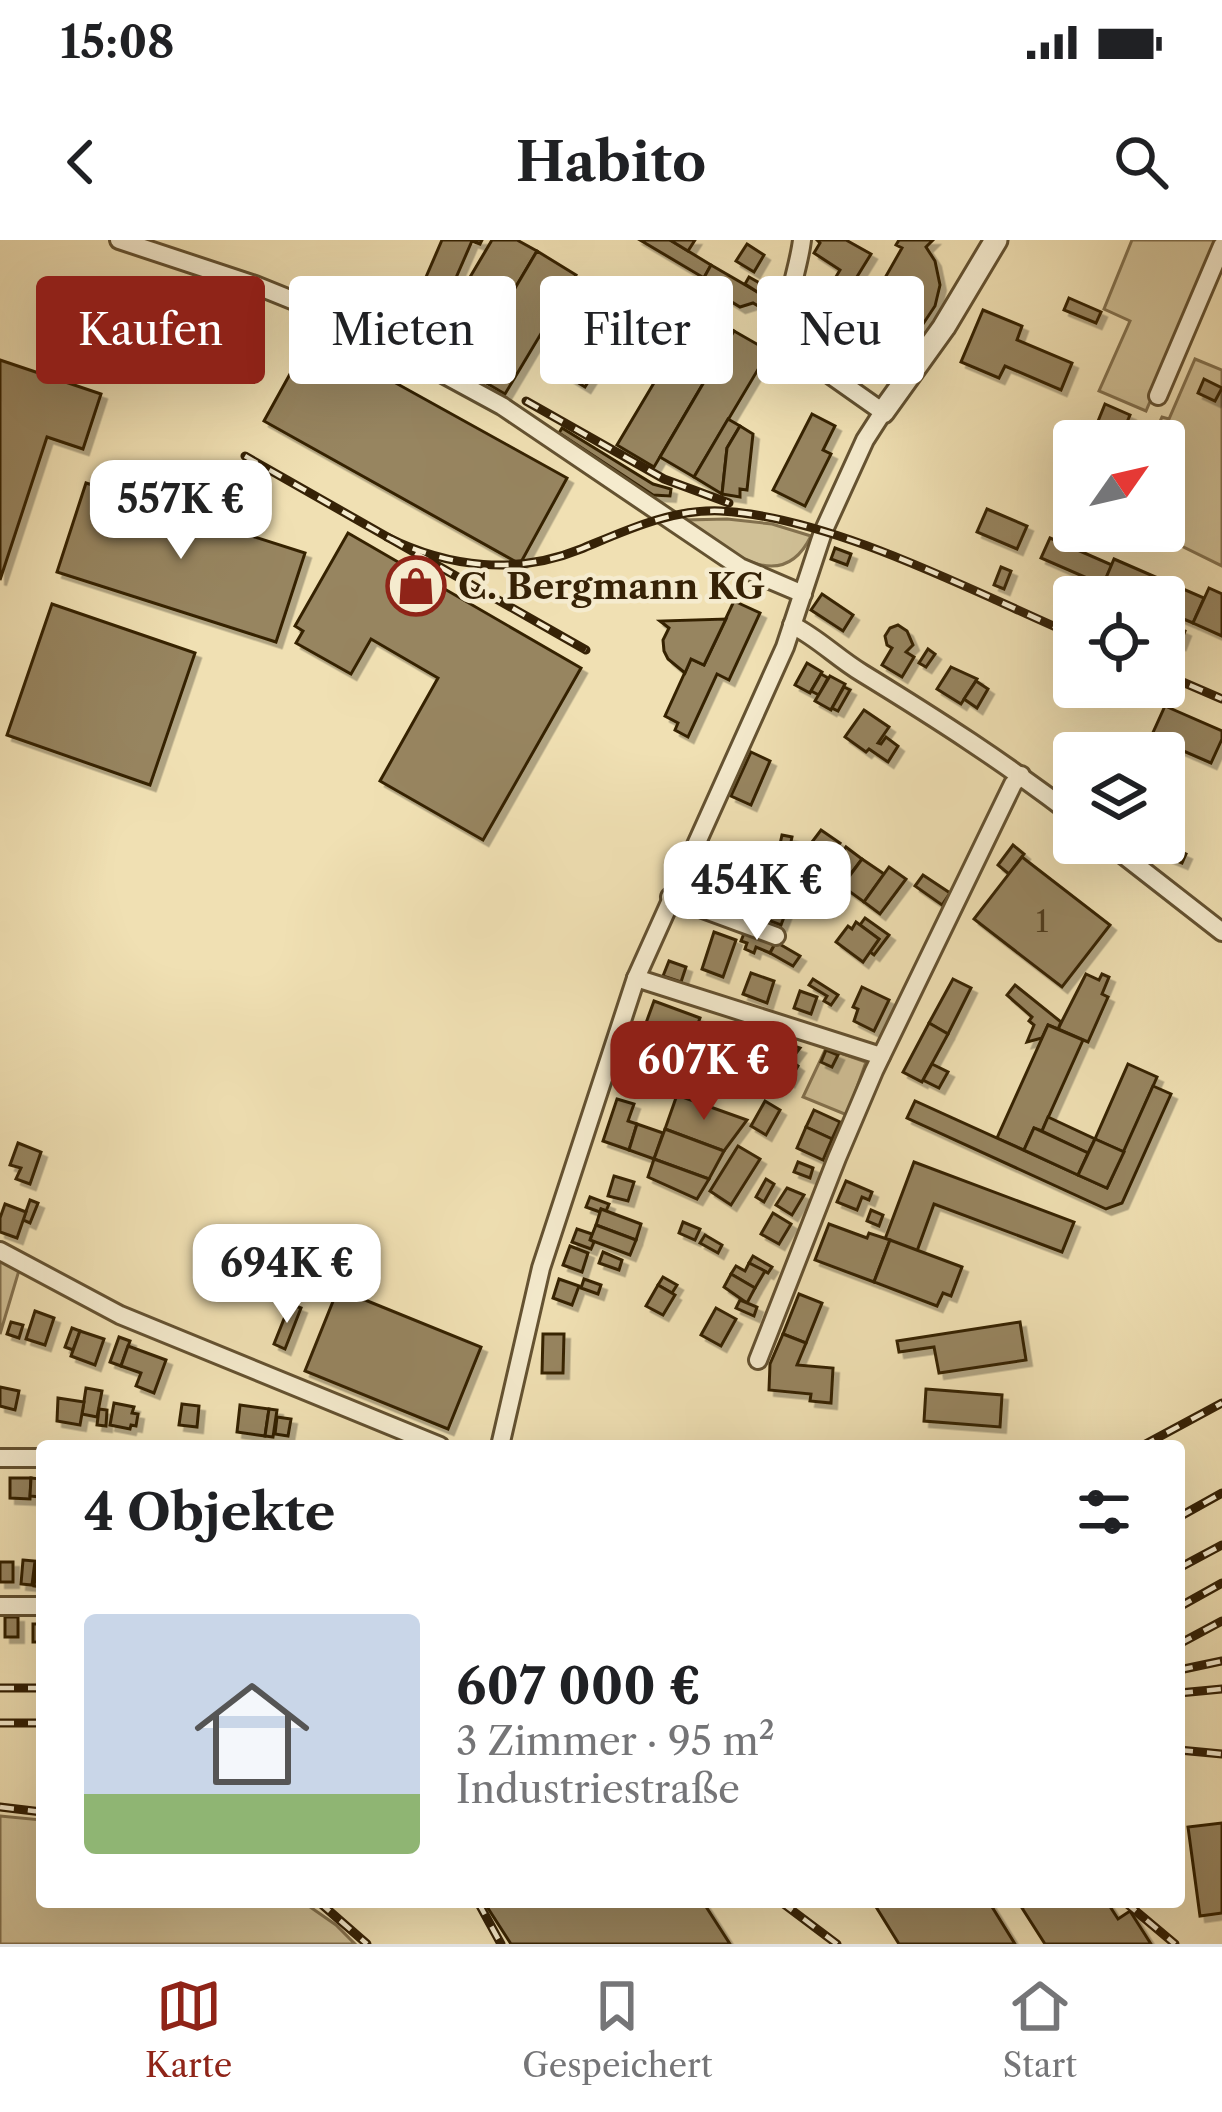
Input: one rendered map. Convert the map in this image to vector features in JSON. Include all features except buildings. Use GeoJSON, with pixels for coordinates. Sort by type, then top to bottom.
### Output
{"type":"FeatureCollection","features":[{"type":"Feature","properties":{"kind":"street"},"geometry":{"type":"LineString","coordinates":[[119,240],[307,306],[502,406],[740,567],[802,594]]}},
{"type":"Feature","properties":{"kind":"street"},"geometry":{"type":"LineString","coordinates":[[802,240],[788,309],[791,343],[883,412]]}},
{"type":"Feature","properties":{"kind":"street"},"geometry":{"type":"LineString","coordinates":[[501,1440],[541,1268],[636,977],[785,647],[823,532],[865,440],[944,327],[995,240]]}},
{"type":"Feature","properties":{"kind":"street"},"geometry":{"type":"LineString","coordinates":[[1158,395],[1222,246]]}},
{"type":"Feature","properties":{"kind":"street"},"geometry":{"type":"LineString","coordinates":[[792,625],[961,733],[1053,800]]}},
{"type":"Feature","properties":{"kind":"street"},"geometry":{"type":"LineString","coordinates":[[758,1360],[881,1056],[1021,775]]}},
{"type":"Feature","properties":{"kind":"street"},"geometry":{"type":"LineString","coordinates":[[1135,864],[1222,932]]}},
{"type":"Feature","properties":{"kind":"street"},"geometry":{"type":"LineString","coordinates":[[670,898],[776,936]]}},
{"type":"Feature","properties":{"kind":"street"},"geometry":{"type":"LineString","coordinates":[[636,977],[881,1056]]}},
{"type":"Feature","properties":{"kind":"street"},"geometry":{"type":"LineString","coordinates":[[0,1251],[119,1315],[425,1440]]}},
{"type":"Feature","properties":{"kind":"street"},"geometry":{"type":"LineString","coordinates":[[0,1457],[36,1458]]}},
{"type":"Feature","properties":{"kind":"street"},"geometry":{"type":"LineString","coordinates":[[0,1606],[36,1606]]}},
{"type":"Feature","properties":{"kind":"shaded area"},"geometry":{"type":"Polygon","coordinates":[[[1132,240],[1218,240],[1146,411],[1099,391],[1130,321],[1104,309],[1132,240]]]}},
{"type":"Feature","properties":{"kind":"shaded area"},"geometry":{"type":"Polygon","coordinates":[[[1195,359],[1222,370],[1222,566],[1185,548],[1185,420],[1161,420],[1169,419],[1195,359]]]}},
{"type":"Feature","properties":{"kind":"shaded area"},"geometry":{"type":"Polygon","coordinates":[[[686,520],[772,524],[811,536],[798,555],[784,564],[768,566],[734,553],[686,520]]]}},
{"type":"Feature","properties":{"kind":"shaded area"},"geometry":{"type":"Polygon","coordinates":[[[826,1048],[866,1062],[847,1115],[803,1097],[826,1048]]]}},
{"type":"Feature","properties":{"kind":"shaded area"},"geometry":{"type":"Polygon","coordinates":[[[0,1258],[20,1267],[0,1334],[0,1258]]]}},
{"type":"Feature","properties":{"kind":"shaded area"},"geometry":{"type":"Polygon","coordinates":[[[0,1816],[36,1819],[36,1908],[312,1908],[355,1944],[0,1944],[0,1816]]]}},
{"type":"Feature","properties":{"kind":"railway"},"geometry":{"type":"LineString","coordinates":[[526,401],[664,479],[729,503]]}},
{"type":"Feature","properties":{"kind":"railway"},"geometry":{"type":"LineString","coordinates":[[245,456],[586,650]]}},
{"type":"Feature","properties":{"kind":"railway"},"geometry":{"type":"LineString","coordinates":[[387,537],[434,556],[508,565],[557,557],[684,513],[764,516],[855,541],[1053,626]]}},
{"type":"Feature","properties":{"kind":"railway"},"geometry":{"type":"LineString","coordinates":[[1185,683],[1222,699]]}},
{"type":"Feature","properties":{"kind":"railway"},"geometry":{"type":"LineString","coordinates":[[1153,1440],[1222,1403]]}},
{"type":"Feature","properties":{"kind":"railway"},"geometry":{"type":"LineString","coordinates":[[1185,1514],[1222,1493]]}},
{"type":"Feature","properties":{"kind":"railway"},"geometry":{"type":"LineString","coordinates":[[1185,1565],[1222,1545]]}},
{"type":"Feature","properties":{"kind":"railway"},"geometry":{"type":"LineString","coordinates":[[1185,1604],[1222,1583]]}},
{"type":"Feature","properties":{"kind":"railway"},"geometry":{"type":"LineString","coordinates":[[1185,1641],[1222,1621]]}},
{"type":"Feature","properties":{"kind":"railway"},"geometry":{"type":"LineString","coordinates":[[1185,1669],[1222,1661]]}},
{"type":"Feature","properties":{"kind":"railway"},"geometry":{"type":"LineString","coordinates":[[0,1688],[36,1688]]}},
{"type":"Feature","properties":{"kind":"railway"},"geometry":{"type":"LineString","coordinates":[[1185,1692],[1222,1689]]}},
{"type":"Feature","properties":{"kind":"railway"},"geometry":{"type":"LineString","coordinates":[[0,1723],[36,1723]]}},
{"type":"Feature","properties":{"kind":"railway"},"geometry":{"type":"LineString","coordinates":[[1185,1751],[1222,1754]]}},
{"type":"Feature","properties":{"kind":"railway"},"geometry":{"type":"LineString","coordinates":[[0,1807],[36,1811]]}},
{"type":"Feature","properties":{"kind":"railway"},"geometry":{"type":"LineString","coordinates":[[326,1908],[367,1944]]}},
{"type":"Feature","properties":{"kind":"railway"},"geometry":{"type":"LineString","coordinates":[[481,1908],[501,1944]]}},
{"type":"Feature","properties":{"kind":"railway"},"geometry":{"type":"LineString","coordinates":[[789,1908],[837,1944]]}},
{"type":"Feature","properties":{"kind":"railway"},"geometry":{"type":"LineString","coordinates":[[1132,1908],[1175,1944]]}},
{"type":"Feature","properties":{"kind":"place","name":"C. Bergmann KG"},"geometry":{"type":"Point","coordinates":[416,586]}}]}
